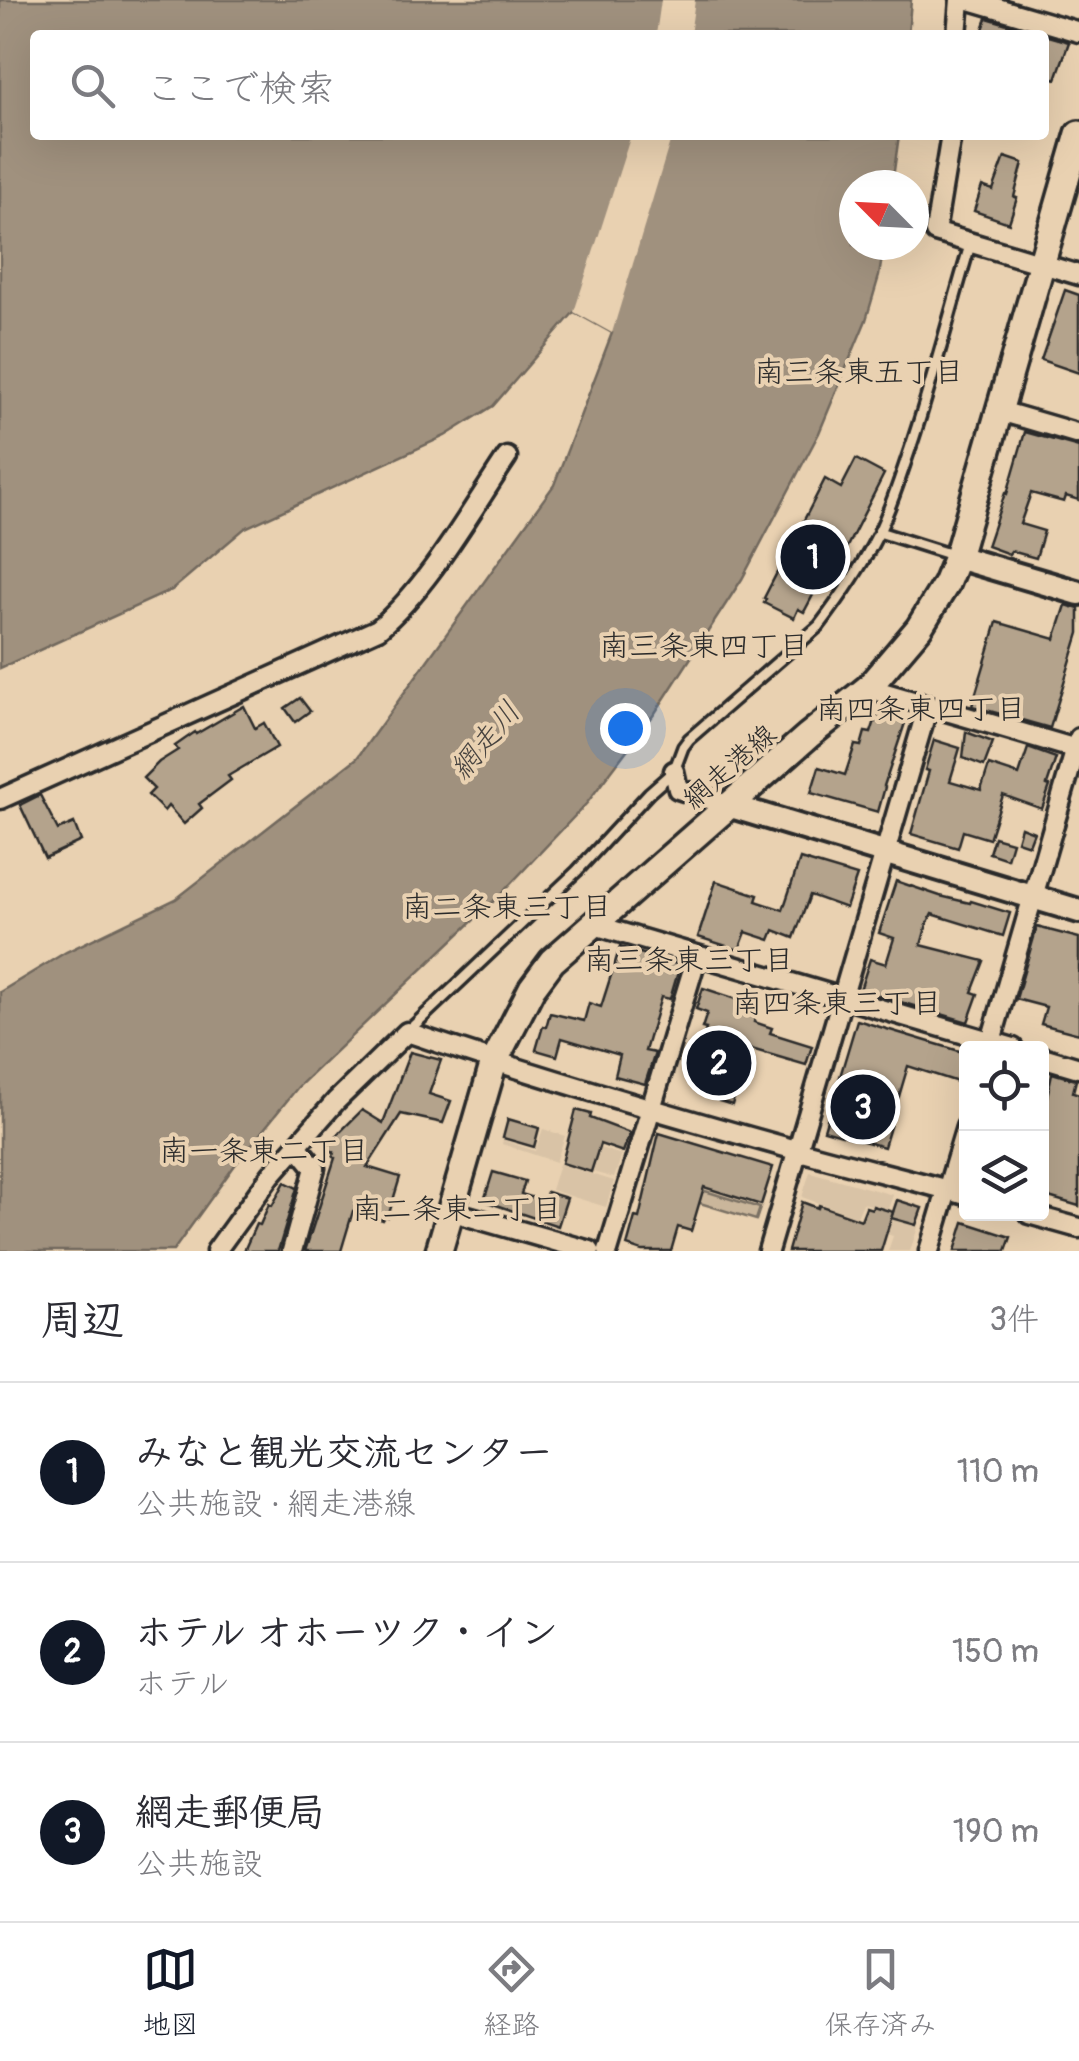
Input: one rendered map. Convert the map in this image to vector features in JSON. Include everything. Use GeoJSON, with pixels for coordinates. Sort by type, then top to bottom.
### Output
{"type":"FeatureCollection","features":[{"type":"Feature","properties":{"kind":"main road","name":"網走港線"},"geometry":{"type":"LineString","coordinates":[[439,1251],[494,1062],[532,988],[552,961],[868,688],[919,628],[946,584],[1079,134]]}},
{"type":"Feature","properties":{"kind":"street"},"geometry":{"type":"LineString","coordinates":[[957,30],[960,0]]}},
{"type":"Feature","properties":{"kind":"street"},"geometry":{"type":"LineString","coordinates":[[970,0],[1079,32]]}},
{"type":"Feature","properties":{"kind":"street"},"geometry":{"type":"LineString","coordinates":[[950,140],[934,232],[1079,275]]}},
{"type":"Feature","properties":{"kind":"street"},"geometry":{"type":"LineString","coordinates":[[1000,411],[1079,434]]}},
{"type":"Feature","properties":{"kind":"street"},"geometry":{"type":"LineString","coordinates":[[0,798],[378,629],[401,608],[428,573],[508,457]]}},
{"type":"Feature","properties":{"kind":"street"},"geometry":{"type":"LineString","coordinates":[[957,557],[1079,593]]}},
{"type":"Feature","properties":{"kind":"street"},"geometry":{"type":"LineString","coordinates":[[868,688],[1078,744],[991,1041]]}},
{"type":"Feature","properties":{"kind":"street"},"geometry":{"type":"LineString","coordinates":[[768,1251],[928,706]]}},
{"type":"Feature","properties":{"kind":"street"},"geometry":{"type":"LineString","coordinates":[[674,771],[678,789],[1079,912]]}},
{"type":"Feature","properties":{"kind":"street"},"geometry":{"type":"LineString","coordinates":[[591,924],[977,1041]]}},
{"type":"Feature","properties":{"kind":"street"},"geometry":{"type":"LineString","coordinates":[[608,1251],[697,956]]}},
{"type":"Feature","properties":{"kind":"street"},"geometry":{"type":"LineString","coordinates":[[216,1251],[272,1176],[336,1101],[408,1032],[650,1108],[957,1192]]}},
{"type":"Feature","properties":{"kind":"street"},"geometry":{"type":"LineString","coordinates":[[1049,1059],[1079,1068]]}},
{"type":"Feature","properties":{"kind":"street"},"geometry":{"type":"LineString","coordinates":[[929,1251],[957,1192],[965,1131]]}},
{"type":"Feature","properties":{"kind":"street"},"geometry":{"type":"LineString","coordinates":[[292,1251],[315,1168],[297,1146]]}},
{"type":"Feature","properties":{"kind":"street"},"geometry":{"type":"LineString","coordinates":[[450,1212],[590,1251]]}},
{"type":"Feature","properties":{"kind":"street"},"geometry":{"type":"LineString","coordinates":[[1049,1220],[1079,1228]]}},
{"type":"Feature","properties":{"kind":"lane"},"geometry":{"type":"LineString","coordinates":[[408,1032],[577,871],[674,771],[689,739],[819,626],[879,532],[918,424],[971,242]]}},
{"type":"Feature","properties":{"kind":"lane"},"geometry":{"type":"LineString","coordinates":[[879,532],[957,557]]}},
{"type":"Feature","properties":{"kind":"shaded area"},"geometry":{"type":"Polygon","coordinates":[[[543,1129],[565,1136],[556,1162],[502,1144],[503,1140],[535,1151],[543,1129]]]}},
{"type":"Feature","properties":{"kind":"shaded area"},"geometry":{"type":"Polygon","coordinates":[[[591,1145],[622,1155],[614,1178],[593,1172],[595,1165],[586,1162],[591,1145]]]}},
{"type":"Feature","properties":{"kind":"shaded area"},"geometry":{"type":"Polygon","coordinates":[[[559,1164],[614,1181],[606,1207],[551,1190],[559,1164]]]}},
{"type":"Feature","properties":{"kind":"shaded area"},"geometry":{"type":"Polygon","coordinates":[[[810,1172],[893,1195],[888,1209],[863,1203],[857,1217],[802,1197],[810,1172]]]}},
{"type":"Feature","properties":{"kind":"shaded area"},"geometry":{"type":"Polygon","coordinates":[[[705,1191],[760,1208],[756,1220],[693,1201],[705,1191]]]}},
{"type":"Feature","properties":{"kind":"shaded area"},"geometry":{"type":"Polygon","coordinates":[[[886,1217],[918,1227],[910,1251],[888,1251],[893,1236],[881,1232],[886,1217]]]}},
{"type":"Feature","properties":{"kind":"water","name":"網走川"},"geometry":{"type":"Polygon","coordinates":[[[0,0],[911,0],[908,30],[30,30],[30,140],[898,140],[894,170],[839,170],[839,260],[882,260],[866,320],[819,433],[742,579],[655,713],[587,803],[500,895],[298,1087],[173,1251],[0,1251],[0,992],[66,952],[176,899],[357,758],[554,485],[612,333],[574,312],[493,406],[445,436],[245,528],[172,590],[0,668],[0,0]]]}},
{"type":"Feature","properties":{"kind":"pier"},"geometry":{"type":"Polygon","coordinates":[[[661,0],[695,0],[691,30],[657,30],[661,0]]]}},
{"type":"Feature","properties":{"kind":"pier"},"geometry":{"type":"Polygon","coordinates":[[[629,140],[670,140],[612,333],[574,312],[629,140]]]}},
{"type":"Feature","properties":{"kind":"building"},"geometry":{"type":"Polygon","coordinates":[[[987,18],[1027,30],[983,30],[987,18]]]}},
{"type":"Feature","properties":{"kind":"building"},"geometry":{"type":"Polygon","coordinates":[[[1049,36],[1069,42],[1056,79],[1049,77],[1049,36]]]}},
{"type":"Feature","properties":{"kind":"building"},"geometry":{"type":"Polygon","coordinates":[[[1005,157],[1023,163],[1009,223],[974,211],[982,186],[993,190],[1005,157]]]}},
{"type":"Feature","properties":{"kind":"building"},"geometry":{"type":"Polygon","coordinates":[[[1065,290],[1079,295],[1079,373],[1041,360],[1065,290]]]}},
{"type":"Feature","properties":{"kind":"building"},"geometry":{"type":"Polygon","coordinates":[[[1025,432],[1079,447],[1079,500],[1066,496],[1064,502],[1031,493],[1020,524],[1044,531],[1036,558],[987,546],[1025,432]]]}},
{"type":"Feature","properties":{"kind":"building"},"geometry":{"type":"Polygon","coordinates":[[[856,459],[884,474],[829,582],[822,578],[804,612],[798,609],[794,618],[764,603],[825,479],[841,488],[856,459]]]}},
{"type":"Feature","properties":{"kind":"building"},"geometry":{"type":"Polygon","coordinates":[[[1066,605],[1079,609],[1079,633],[1050,728],[972,706],[997,622],[1055,639],[1066,605]]]}},
{"type":"Feature","properties":{"kind":"building"},"geometry":{"type":"Polygon","coordinates":[[[300,698],[310,711],[295,722],[285,708],[300,698]]]}},
{"type":"Feature","properties":{"kind":"building"},"geometry":{"type":"Polygon","coordinates":[[[244,706],[255,728],[264,723],[277,747],[228,776],[231,780],[199,804],[202,808],[184,824],[168,806],[164,811],[148,795],[154,789],[143,778],[178,750],[175,746],[244,706]]]}},
{"type":"Feature","properties":{"kind":"building"},"geometry":{"type":"Polygon","coordinates":[[[878,711],[906,720],[878,812],[811,793],[819,767],[845,775],[855,745],[861,746],[865,732],[871,733],[878,711]]]}},
{"type":"Feature","properties":{"kind":"building"},"geometry":{"type":"Polygon","coordinates":[[[966,732],[993,742],[984,766],[963,758],[966,732]]]}},
{"type":"Feature","properties":{"kind":"building"},"geometry":{"type":"Polygon","coordinates":[[[934,740],[960,748],[950,781],[981,790],[989,765],[1019,775],[1028,748],[1056,758],[1042,809],[1003,795],[989,839],[963,831],[958,848],[911,834],[934,740]]]}},
{"type":"Feature","properties":{"kind":"building"},"geometry":{"type":"Polygon","coordinates":[[[40,795],[58,830],[74,823],[81,841],[45,858],[20,805],[40,795]]]}},
{"type":"Feature","properties":{"kind":"building"},"geometry":{"type":"Polygon","coordinates":[[[1021,827],[1034,832],[1029,845],[1017,841],[1021,827]]]}},
{"type":"Feature","properties":{"kind":"building"},"geometry":{"type":"Polygon","coordinates":[[[994,837],[1012,842],[1007,859],[989,853],[994,837]]]}},
{"type":"Feature","properties":{"kind":"building"},"geometry":{"type":"Polygon","coordinates":[[[800,859],[857,876],[846,908],[810,895],[794,938],[774,930],[770,940],[746,932],[739,950],[698,937],[716,881],[758,895],[756,901],[783,910],[800,859]]]}},
{"type":"Feature","properties":{"kind":"building"},"geometry":{"type":"Polygon","coordinates":[[[896,881],[1010,913],[1003,936],[932,914],[927,924],[921,945],[984,961],[972,992],[978,994],[968,1022],[860,990],[870,959],[886,964],[894,938],[879,933],[896,881]]]}},
{"type":"Feature","properties":{"kind":"building"},"geometry":{"type":"Polygon","coordinates":[[[1037,927],[1079,938],[1079,1034],[1041,1024],[1046,1007],[1016,999],[1037,927]]]}},
{"type":"Feature","properties":{"kind":"building"},"geometry":{"type":"Polygon","coordinates":[[[620,947],[680,965],[670,999],[661,997],[645,1051],[655,1053],[645,1084],[615,1076],[620,1055],[562,1038],[557,1056],[536,1050],[550,1013],[584,1021],[589,1003],[601,1007],[620,947]]]}},
{"type":"Feature","properties":{"kind":"building"},"geometry":{"type":"Polygon","coordinates":[[[703,988],[758,1006],[754,1022],[772,1028],[770,1033],[812,1046],[806,1065],[748,1048],[732,1105],[719,1101],[724,1085],[691,1074],[706,1029],[702,1028],[707,1013],[696,1009],[703,988]]]}},
{"type":"Feature","properties":{"kind":"building"},"geometry":{"type":"Polygon","coordinates":[[[857,1020],[959,1051],[959,1082],[908,1066],[884,1147],[824,1130],[857,1020]]]}},
{"type":"Feature","properties":{"kind":"building"},"geometry":{"type":"Polygon","coordinates":[[[410,1052],[441,1060],[429,1094],[451,1101],[443,1123],[401,1114],[367,1167],[400,1177],[388,1217],[383,1220],[353,1211],[341,1251],[305,1251],[335,1158],[334,1152],[327,1149],[362,1110],[383,1123],[410,1052]]]}},
{"type":"Feature","properties":{"kind":"building"},"geometry":{"type":"Polygon","coordinates":[[[1052,1073],[1076,1080],[1073,1092],[1079,1094],[1079,1206],[1049,1197],[1052,1073]]]}},
{"type":"Feature","properties":{"kind":"building"},"geometry":{"type":"Polygon","coordinates":[[[576,1110],[630,1133],[623,1152],[600,1144],[591,1172],[562,1163],[576,1110]]]}},
{"type":"Feature","properties":{"kind":"building"},"geometry":{"type":"Polygon","coordinates":[[[508,1119],[539,1128],[534,1147],[503,1138],[508,1119]]]}},
{"type":"Feature","properties":{"kind":"building"},"geometry":{"type":"Polygon","coordinates":[[[659,1133],[773,1167],[761,1205],[704,1187],[691,1231],[678,1227],[671,1251],[642,1251],[627,1246],[635,1217],[639,1218],[659,1133]]]}},
{"type":"Feature","properties":{"kind":"building"},"geometry":{"type":"Polygon","coordinates":[[[493,1172],[525,1181],[521,1194],[544,1201],[547,1192],[567,1198],[558,1226],[484,1201],[493,1172]]]}},
{"type":"Feature","properties":{"kind":"building"},"geometry":{"type":"Polygon","coordinates":[[[285,1182],[297,1188],[278,1251],[244,1251],[256,1224],[260,1225],[285,1182]]]}},
{"type":"Feature","properties":{"kind":"building"},"geometry":{"type":"Polygon","coordinates":[[[897,1200],[922,1208],[916,1225],[891,1218],[897,1200]]]}},
{"type":"Feature","properties":{"kind":"building"},"geometry":{"type":"Polygon","coordinates":[[[802,1202],[861,1220],[866,1207],[893,1212],[881,1251],[788,1251],[802,1202]]]}},
{"type":"Feature","properties":{"kind":"building"},"geometry":{"type":"Polygon","coordinates":[[[964,1222],[1011,1237],[1006,1251],[955,1251],[964,1222]]]}},
{"type":"Feature","properties":{"kind":"place","name":"みなと観光交流センター"},"geometry":{"type":"Point","coordinates":[813,557]}},
{"type":"Feature","properties":{"kind":"place","name":"ホテル オホーツク・イン"},"geometry":{"type":"Point","coordinates":[719,1063]}},
{"type":"Feature","properties":{"kind":"place","name":"網走郵便局"},"geometry":{"type":"Point","coordinates":[863,1107]}},
{"type":"Feature","properties":{"kind":"district","name":"南三条東五丁目"},"geometry":{"type":"Point","coordinates":[859,372]}},
{"type":"Feature","properties":{"kind":"district","name":"南三条東四丁目"},"geometry":{"type":"Point","coordinates":[704,646]}},
{"type":"Feature","properties":{"kind":"district","name":"南四条東四丁目"},"geometry":{"type":"Point","coordinates":[921,709]}},
{"type":"Feature","properties":{"kind":"district","name":"南二条東三丁目"},"geometry":{"type":"Point","coordinates":[507,907]}},
{"type":"Feature","properties":{"kind":"district","name":"南三条東三丁目"},"geometry":{"type":"Point","coordinates":[689,960]}},
{"type":"Feature","properties":{"kind":"district","name":"南四条東三丁目"},"geometry":{"type":"Point","coordinates":[837,1003]}},
{"type":"Feature","properties":{"kind":"district","name":"南一条東二丁目"},"geometry":{"type":"Point","coordinates":[264,1151]}},
{"type":"Feature","properties":{"kind":"district","name":"南二条東二丁目"},"geometry":{"type":"Point","coordinates":[457,1209]}}]}
